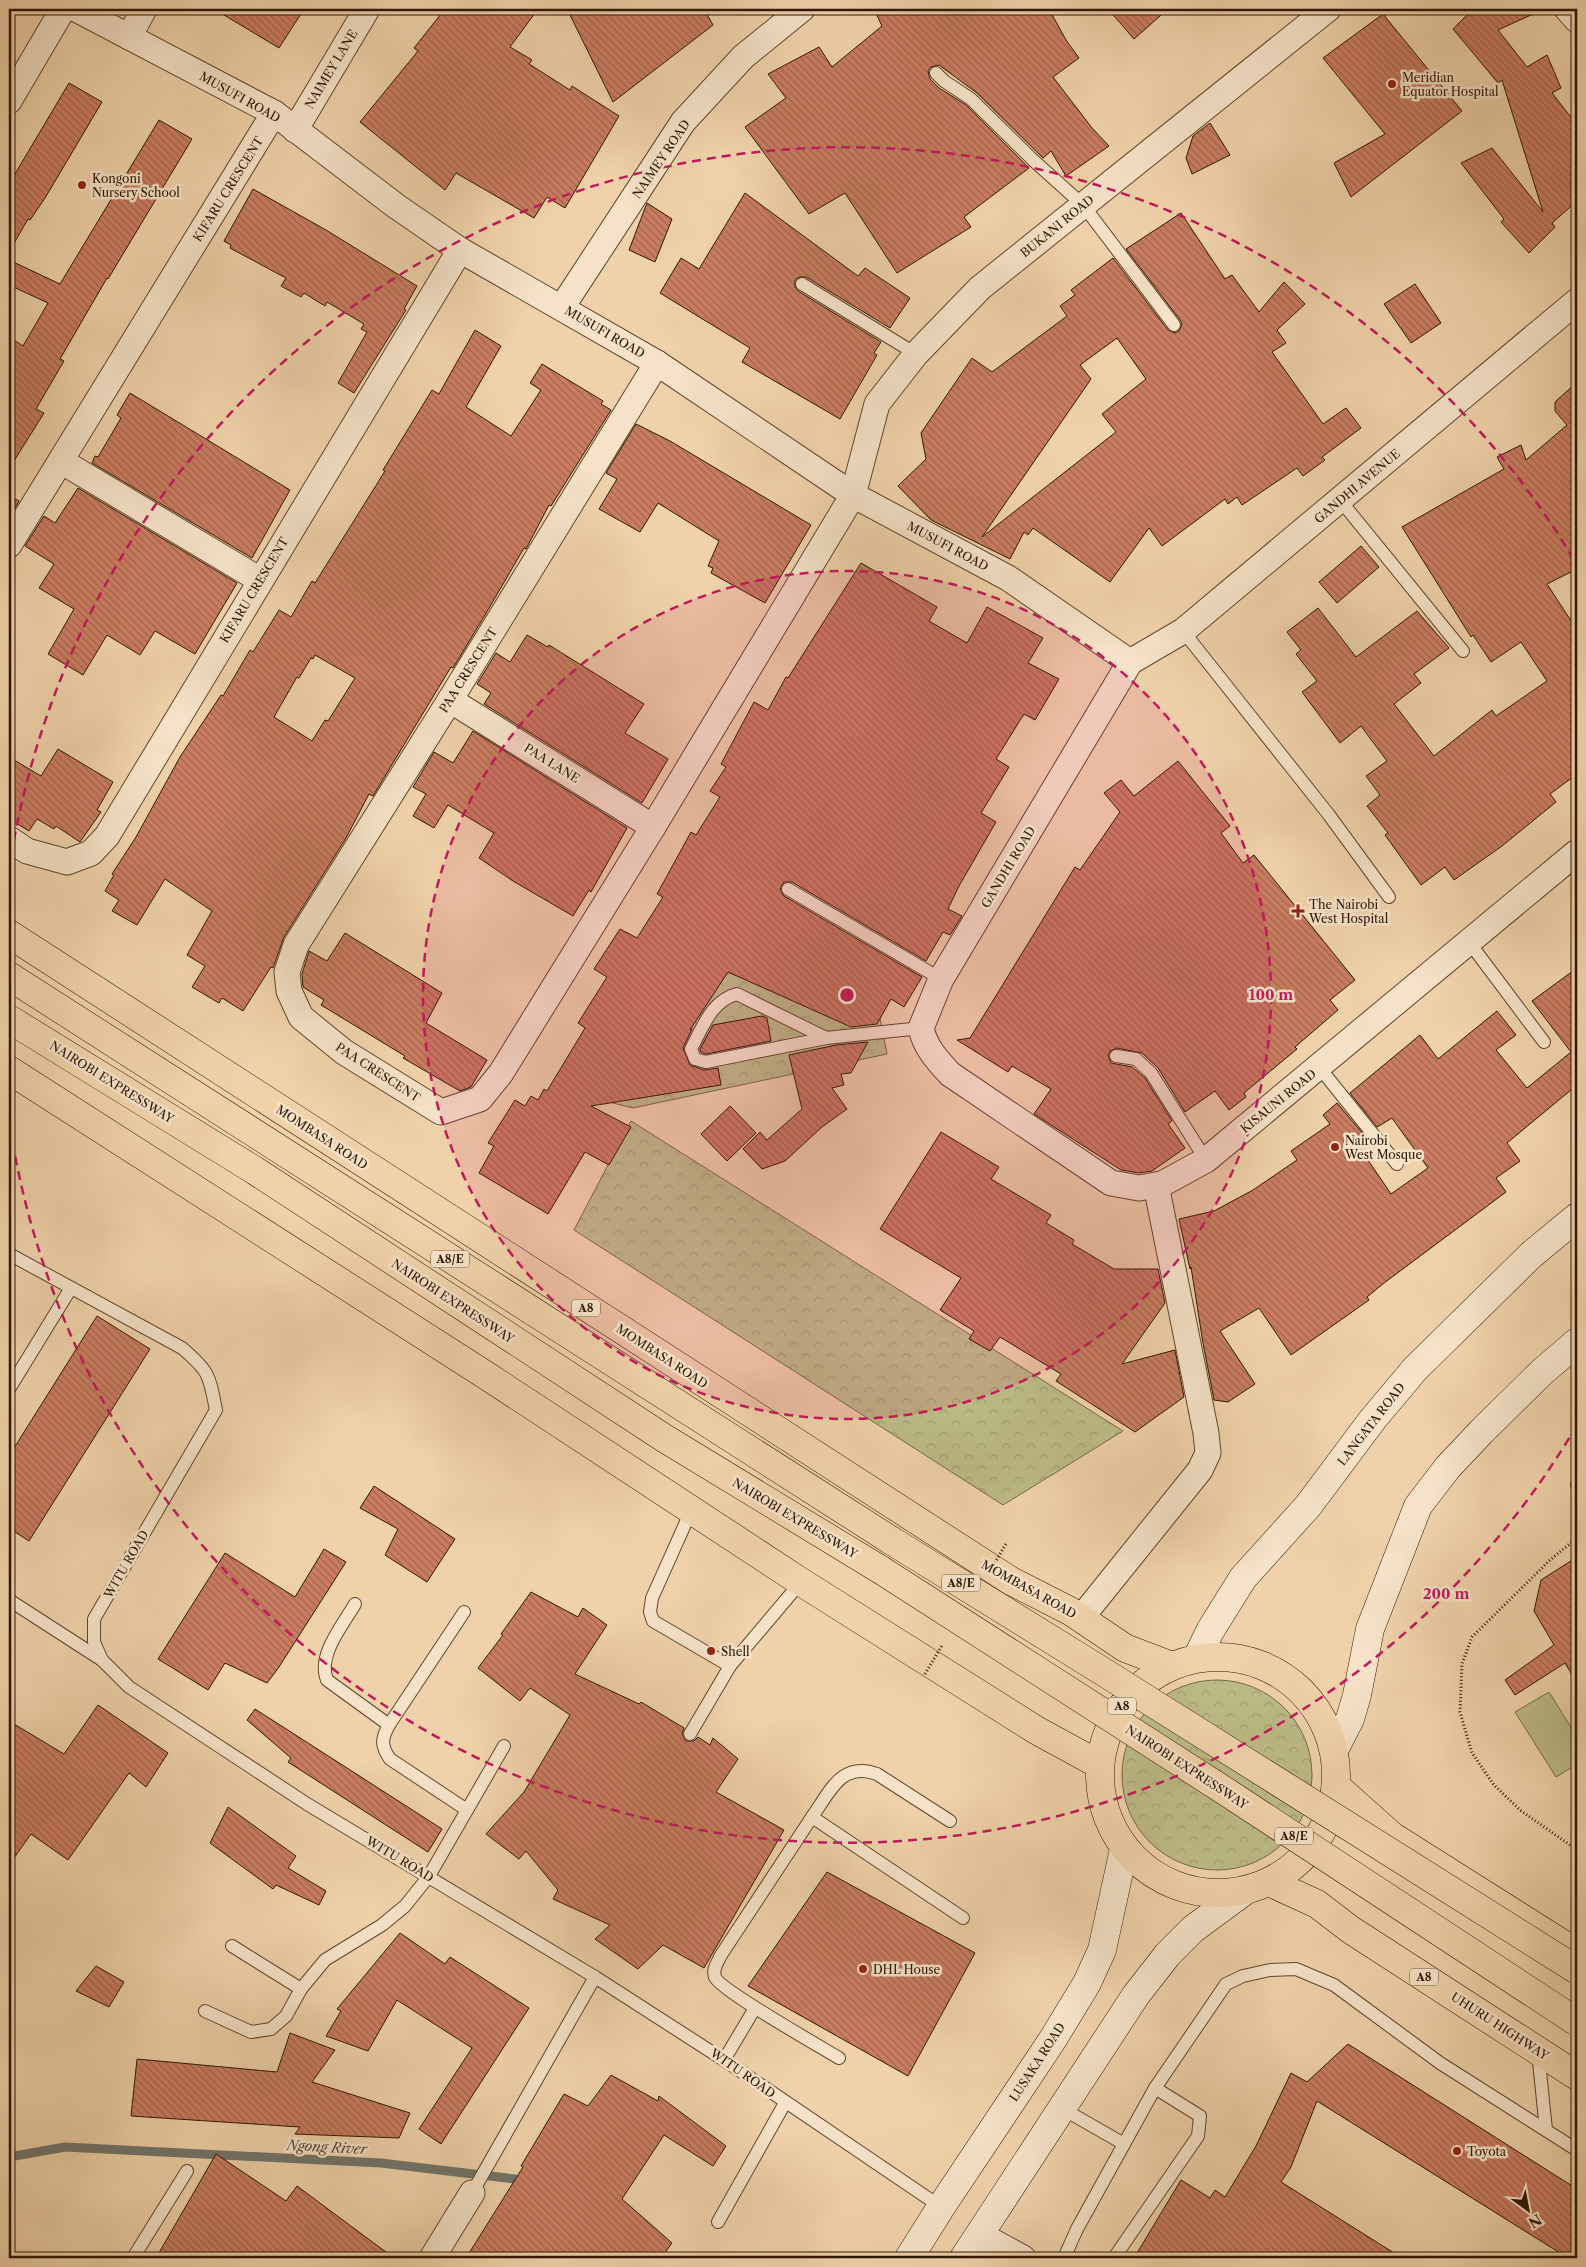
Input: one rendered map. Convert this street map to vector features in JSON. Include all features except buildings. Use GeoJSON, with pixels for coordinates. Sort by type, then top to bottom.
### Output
{"type":"FeatureCollection","features":[{"type":"Feature","properties":{"kind":"highway","name":"MOMBASA ROAD"},"geometry":{"type":"LineString","coordinates":[[9,934],[1012,1581],[1081,1618],[1125,1648],[1184,1662]]}},
{"type":"Feature","properties":{"kind":"highway","name":"A8/E"},"geometry":{"type":"LineString","coordinates":[[9,976],[892,1541],[1577,1970]]}},
{"type":"Feature","properties":{"kind":"highway","name":"NAIROBI EXPRESSWAY"},"geometry":{"type":"LineString","coordinates":[[9,1019],[254,1170],[664,1438],[881,1570],[1228,1793],[1577,2022]]}},
{"type":"Feature","properties":{"kind":"highway"},"geometry":{"type":"LineString","coordinates":[[9,1070],[488,1376],[801,1582],[1036,1730],[1100,1765]]}},
{"type":"Feature","properties":{"kind":"highway","name":"A8"},"geometry":{"type":"LineString","coordinates":[[1233,1657],[1268,1667],[1299,1687],[1322,1716],[1334,1750],[1336,1786],[1329,1817],[1313,1846],[1258,1886],[1212,1893],[1179,1887],[1148,1872],[1124,1848],[1112,1829],[1103,1807],[1099,1784],[1100,1765],[1107,1731],[1123,1704],[1145,1682],[1184,1662],[1233,1657]]}},
{"type":"Feature","properties":{"kind":"highway"},"geometry":{"type":"LineString","coordinates":[[1336,1786],[1392,1836],[1577,1953]]}},
{"type":"Feature","properties":{"kind":"highway","name":"UHURU HIGHWAY"},"geometry":{"type":"LineString","coordinates":[[1258,1886],[1317,1904],[1351,1930],[1577,2076]]}},
{"type":"Feature","properties":{"kind":"main road","name":"LANGATA ROAD"},"geometry":{"type":"LineString","coordinates":[[1184,1662],[1210,1631],[1243,1578],[1308,1506],[1373,1420],[1415,1369],[1531,1255],[1577,1217]]}},
{"type":"Feature","properties":{"kind":"main road"},"geometry":{"type":"LineString","coordinates":[[1334,1750],[1350,1719],[1358,1695],[1370,1629],[1418,1506],[1448,1467],[1482,1431],[1542,1372],[1577,1342]]}},
{"type":"Feature","properties":{"kind":"main road","name":"LUSAKA ROAD"},"geometry":{"type":"LineString","coordinates":[[909,2258],[1053,2040],[1087,1983],[1102,1950],[1124,1848]]}},
{"type":"Feature","properties":{"kind":"main road"},"geometry":{"type":"LineString","coordinates":[[964,2258],[1136,1995],[1168,1954],[1193,1929],[1258,1886]]}},
{"type":"Feature","properties":{"kind":"street"},"geometry":{"type":"LineString","coordinates":[[9,101],[63,9]]}},
{"type":"Feature","properties":{"kind":"street","name":"MUSUFI ROAD"},"geometry":{"type":"LineString","coordinates":[[76,9],[274,113],[396,206],[460,250],[657,363],[853,495],[1008,578],[1130,662]]}},
{"type":"Feature","properties":{"kind":"street"},"geometry":{"type":"LineString","coordinates":[[128,37],[144,9]]}},
{"type":"Feature","properties":{"kind":"street","name":"NAIMEY LANE"},"geometry":{"type":"LineString","coordinates":[[295,130],[367,9]]}},
{"type":"Feature","properties":{"kind":"street","name":"NAIMEY ROAD"},"geometry":{"type":"LineString","coordinates":[[562,307],[683,122],[743,57],[802,9]]}},
{"type":"Feature","properties":{"kind":"street","name":"BUKANI ROAD"},"geometry":{"type":"LineString","coordinates":[[853,495],[877,404],[916,354],[980,288],[1328,9]]}},
{"type":"Feature","properties":{"kind":"street"},"geometry":{"type":"LineString","coordinates":[[1567,9],[1577,20]]}},
{"type":"Feature","properties":{"kind":"street","name":"KIFARU CRESCENT"},"geometry":{"type":"LineString","coordinates":[[9,545],[274,113]]}},
{"type":"Feature","properties":{"kind":"street","name":"KIFARU CRESCENT"},"geometry":{"type":"LineString","coordinates":[[9,839],[27,852],[67,862],[91,852],[107,836],[460,250]]}},
{"type":"Feature","properties":{"kind":"street","name":"GANDHI AVENUE"},"geometry":{"type":"LineString","coordinates":[[1130,662],[1183,630],[1577,302]]}},
{"type":"Feature","properties":{"kind":"street","name":"PAA CRESCENT"},"geometry":{"type":"LineString","coordinates":[[657,363],[450,700],[296,945],[287,972],[289,991],[301,1017],[344,1052],[441,1112],[480,1099],[501,1073],[653,827],[853,495]]}},
{"type":"Feature","properties":{"kind":"street"},"geometry":{"type":"LineString","coordinates":[[60,461],[260,580]]}},
{"type":"Feature","properties":{"kind":"street","name":"GANDHI ROAD"},"geometry":{"type":"LineString","coordinates":[[921,1028],[941,979],[1130,662]]}},
{"type":"Feature","properties":{"kind":"street","name":"PAA LANE"},"geometry":{"type":"LineString","coordinates":[[450,700],[653,827]]}},
{"type":"Feature","properties":{"kind":"street","name":"KISAUNI ROAD"},"geometry":{"type":"LineString","coordinates":[[921,1028],[932,1054],[950,1074],[1111,1183],[1138,1188],[1156,1185],[1183,1174],[1206,1160],[1577,852]]}},
{"type":"Feature","properties":{"kind":"street"},"geometry":{"type":"LineString","coordinates":[[1081,1618],[1200,1470],[1208,1453],[1206,1433],[1156,1185]]}},
{"type":"Feature","properties":{"kind":"street"},"geometry":{"type":"LineString","coordinates":[[432,2258],[472,2193]]}},
{"type":"Feature","properties":{"kind":"street"},"geometry":{"type":"LineString","coordinates":[[979,2234],[1023,2258]]}},
{"type":"Feature","properties":{"kind":"lane"},"geometry":{"type":"LineString","coordinates":[[936,73],[944,81],[971,99],[1033,160],[1083,205],[1174,324]]}},
{"type":"Feature","properties":{"kind":"lane"},"geometry":{"type":"LineString","coordinates":[[802,284],[916,354]]}},
{"type":"Feature","properties":{"kind":"lane"},"geometry":{"type":"LineString","coordinates":[[1340,500],[1463,651]]}},
{"type":"Feature","properties":{"kind":"lane"},"geometry":{"type":"LineString","coordinates":[[1183,630],[1329,816],[1389,897]]}},
{"type":"Feature","properties":{"kind":"lane"},"geometry":{"type":"LineString","coordinates":[[788,889],[941,979]]}},
{"type":"Feature","properties":{"kind":"lane"},"geometry":{"type":"LineString","coordinates":[[1469,942],[1544,1042]]}},
{"type":"Feature","properties":{"kind":"lane"},"geometry":{"type":"LineString","coordinates":[[826,1038],[737,994],[726,997],[715,1006],[691,1049],[695,1059],[706,1062],[826,1038],[921,1028]]}},
{"type":"Feature","properties":{"kind":"lane"},"geometry":{"type":"LineString","coordinates":[[1116,1056],[1136,1059],[1151,1073],[1206,1160]]}},
{"type":"Feature","properties":{"kind":"lane"},"geometry":{"type":"LineString","coordinates":[[1319,1067],[1397,1164]]}},
{"type":"Feature","properties":{"kind":"lane"},"geometry":{"type":"LineString","coordinates":[[9,1254],[70,1288],[9,1389]]}},
{"type":"Feature","properties":{"kind":"lane","name":"WITU ROAD"},"geometry":{"type":"LineString","coordinates":[[70,1288],[182,1348],[209,1375],[216,1410],[94,1619],[94,1642],[102,1660],[129,1687],[307,1804],[595,1977],[724,2060],[941,2207]]}},
{"type":"Feature","properties":{"kind":"lane"},"geometry":{"type":"LineString","coordinates":[[691,1511],[652,1598],[650,1612],[653,1621],[730,1666]]}},
{"type":"Feature","properties":{"kind":"lane"},"geometry":{"type":"LineString","coordinates":[[690,1734],[730,1666],[801,1582]]}},
{"type":"Feature","properties":{"kind":"lane"},"geometry":{"type":"LineString","coordinates":[[9,1600],[102,1660]]}},
{"type":"Feature","properties":{"kind":"lane"},"geometry":{"type":"LineString","coordinates":[[355,1604],[329,1649],[324,1673],[327,1680],[389,1725]]}},
{"type":"Feature","properties":{"kind":"lane"},"geometry":{"type":"LineString","coordinates":[[464,1612],[389,1725],[383,1736],[382,1747],[390,1759],[467,1810]]}},
{"type":"Feature","properties":{"kind":"lane"},"geometry":{"type":"LineString","coordinates":[[205,2011],[251,2032],[271,2029],[286,2016],[301,1989],[325,1960],[382,1925],[404,1906],[429,1876],[504,1746]]}},
{"type":"Feature","properties":{"kind":"lane"},"geometry":{"type":"LineString","coordinates":[[839,2058],[755,2008],[720,1984],[715,1977],[715,1968],[812,1817],[838,1781],[852,1770],[864,1770],[877,1774],[950,1821]]}},
{"type":"Feature","properties":{"kind":"lane"},"geometry":{"type":"LineString","coordinates":[[812,1817],[963,1918]]}},
{"type":"Feature","properties":{"kind":"lane"},"geometry":{"type":"LineString","coordinates":[[232,1946],[301,1989]]}},
{"type":"Feature","properties":{"kind":"lane"},"geometry":{"type":"LineString","coordinates":[[1064,2258],[1077,2229],[1155,2088],[1226,1984],[1243,1976],[1270,1970],[1296,1969],[1334,1985],[1440,2062],[1577,2150]]}},
{"type":"Feature","properties":{"kind":"lane"},"geometry":{"type":"LineString","coordinates":[[472,2193],[595,1977]]}},
{"type":"Feature","properties":{"kind":"lane"},"geometry":{"type":"LineString","coordinates":[[724,2060],[755,2008]]}},
{"type":"Feature","properties":{"kind":"lane"},"geometry":{"type":"LineString","coordinates":[[1538,2051],[1546,2130]]}},
{"type":"Feature","properties":{"kind":"lane"},"geometry":{"type":"LineString","coordinates":[[1114,2258],[1198,2136],[1200,2116],[1155,2088]]}},
{"type":"Feature","properties":{"kind":"lane"},"geometry":{"type":"LineString","coordinates":[[718,2222],[785,2103]]}},
{"type":"Feature","properties":{"kind":"lane"},"geometry":{"type":"LineString","coordinates":[[1063,2109],[1124,2144]]}},
{"type":"Feature","properties":{"kind":"lane"},"geometry":{"type":"LineString","coordinates":[[133,2258],[187,2171]]}},
{"type":"Feature","properties":{"kind":"path"},"geometry":{"type":"LineString","coordinates":[[1577,1538],[1550,1560],[1472,1637],[1462,1664],[1460,1712],[1472,1753],[1494,1785],[1520,1810],[1577,1850]]}},
{"type":"Feature","properties":{"kind":"green space"},"geometry":{"type":"Polygon","coordinates":[[[709,921],[879,1013],[887,1054],[633,1108],[609,1102],[709,921]]]}},
{"type":"Feature","properties":{"kind":"green space"},"geometry":{"type":"Polygon","coordinates":[[[631,1121],[1123,1431],[1003,1505],[574,1230],[631,1121]]]}},
{"type":"Feature","properties":{"kind":"green space"},"geometry":{"type":"Polygon","coordinates":[[[1217,1680],[1244,1684],[1270,1696],[1284,1708],[1296,1722],[1308,1748],[1312,1775],[1308,1802],[1296,1828],[1284,1842],[1270,1854],[1244,1866],[1217,1870],[1190,1866],[1164,1854],[1150,1842],[1138,1828],[1126,1802],[1122,1775],[1126,1748],[1138,1722],[1150,1708],[1164,1696],[1190,1684],[1217,1680]]]}},
{"type":"Feature","properties":{"kind":"green space"},"geometry":{"type":"Polygon","coordinates":[[[1549,1692],[1577,1737],[1577,1764],[1556,1777],[1515,1712],[1549,1692]]]}},
{"type":"Feature","properties":{"kind":"waterway","name":"Ngong River"},"geometry":{"type":"LineString","coordinates":[[9,2157],[65,2147],[381,2163],[515,2179],[525,2186]]}},
{"type":"Feature","properties":{"kind":"place","name":"Meridian Equator Hospital"},"geometry":{"type":"Point","coordinates":[1392,84]}},
{"type":"Feature","properties":{"kind":"place","name":"Kongoni Nursery School"},"geometry":{"type":"Point","coordinates":[82,185]}},
{"type":"Feature","properties":{"kind":"place","name":"The Nairobi West Hospital"},"geometry":{"type":"Point","coordinates":[1298,911]}},
{"type":"Feature","properties":{"kind":"place","name":"Nairobi West Mosque"},"geometry":{"type":"Point","coordinates":[1335,1147]}},
{"type":"Feature","properties":{"kind":"place","name":"Shell"},"geometry":{"type":"Point","coordinates":[711,1651]}},
{"type":"Feature","properties":{"kind":"place","name":"DHL House"},"geometry":{"type":"Point","coordinates":[863,1969]}},
{"type":"Feature","properties":{"kind":"place","name":"Toyota"},"geometry":{"type":"Point","coordinates":[1457,2151]}}]}
